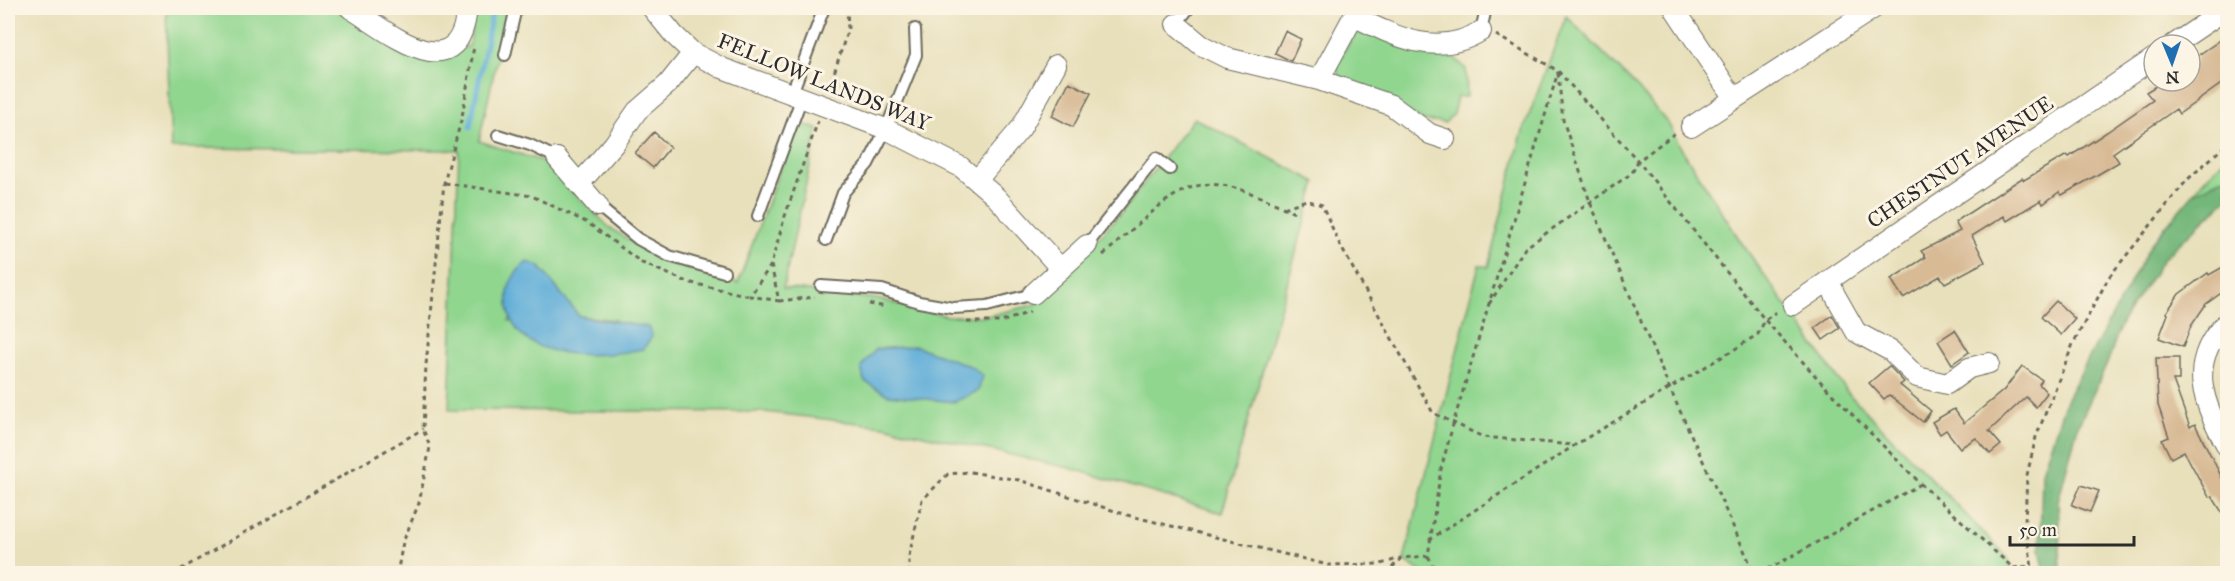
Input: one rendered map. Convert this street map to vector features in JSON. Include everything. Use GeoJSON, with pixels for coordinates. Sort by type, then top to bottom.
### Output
{"type":"FeatureCollection","features":[{"type":"Feature","properties":{"kind":"street"},"geometry":{"type":"LineString","coordinates":[[350,8],[401,40],[425,51],[443,52],[457,44],[465,28],[467,8]]}},
{"type":"Feature","properties":{"kind":"street","name":"FELLOW LANDS WAY"},"geometry":{"type":"LineString","coordinates":[[652,8],[674,35],[693,53],[722,68],[824,104],[886,129],[962,167],[978,179],[1061,269]]}},
{"type":"Feature","properties":{"kind":"street"},"geometry":{"type":"LineString","coordinates":[[1674,8],[1733,97]]}},
{"type":"Feature","properties":{"kind":"street"},"geometry":{"type":"LineString","coordinates":[[1691,127],[1733,97],[1874,8]]}},
{"type":"Feature","properties":{"kind":"street"},"geometry":{"type":"LineString","coordinates":[[2191,33],[2228,8]]}},
{"type":"Feature","properties":{"kind":"street"},"geometry":{"type":"LineString","coordinates":[[1319,80],[1357,12],[1394,36],[1432,45],[1457,42],[1481,29]]}},
{"type":"Feature","properties":{"kind":"street"},"geometry":{"type":"LineString","coordinates":[[1176,24],[1201,45],[1227,58],[1319,80],[1391,105],[1430,134],[1445,139]]}},
{"type":"Feature","properties":{"kind":"street"},"geometry":{"type":"LineString","coordinates":[[580,183],[615,144],[637,111],[668,84],[693,53]]}},
{"type":"Feature","properties":{"kind":"street"},"geometry":{"type":"LineString","coordinates":[[978,179],[1021,128],[1056,65]]}},
{"type":"Feature","properties":{"kind":"street","name":"CHESTNUT AVENUE"},"geometry":{"type":"LineString","coordinates":[[1793,304],[2142,66]]}},
{"type":"Feature","properties":{"kind":"street"},"geometry":{"type":"LineString","coordinates":[[557,158],[598,206]]}},
{"type":"Feature","properties":{"kind":"street"},"geometry":{"type":"LineString","coordinates":[[1033,294],[1087,245]]}},
{"type":"Feature","properties":{"kind":"street"},"geometry":{"type":"LineString","coordinates":[[1829,280],[1834,295],[1856,332],[1891,351],[1917,377],[1949,392],[1969,368],[1989,363]]}},
{"type":"Feature","properties":{"kind":"street"},"geometry":{"type":"LineString","coordinates":[[2228,321],[2212,339],[2204,354],[2202,392],[2228,448]]}},
{"type":"Feature","properties":{"kind":"lane"},"geometry":{"type":"LineString","coordinates":[[505,55],[516,8]]}},
{"type":"Feature","properties":{"kind":"lane"},"geometry":{"type":"LineString","coordinates":[[758,216],[824,8]]}},
{"type":"Feature","properties":{"kind":"lane"},"geometry":{"type":"LineString","coordinates":[[1176,24],[1189,8]]}},
{"type":"Feature","properties":{"kind":"lane"},"geometry":{"type":"LineString","coordinates":[[1481,29],[1486,8]]}},
{"type":"Feature","properties":{"kind":"lane"},"geometry":{"type":"LineString","coordinates":[[826,240],[843,193],[868,164],[886,129],[916,55],[915,29]]}},
{"type":"Feature","properties":{"kind":"lane"},"geometry":{"type":"LineString","coordinates":[[498,135],[530,145],[557,158]]}},
{"type":"Feature","properties":{"kind":"lane"},"geometry":{"type":"LineString","coordinates":[[1087,245],[1156,158],[1170,169]]}},
{"type":"Feature","properties":{"kind":"lane"},"geometry":{"type":"LineString","coordinates":[[598,206],[638,238],[669,256],[724,272]]}},
{"type":"Feature","properties":{"kind":"lane"},"geometry":{"type":"LineString","coordinates":[[821,286],[882,290],[919,302],[953,308],[987,306],[1033,294]]}},
{"type":"Feature","properties":{"kind":"path"},"geometry":{"type":"LineString","coordinates":[[771,266],[778,301],[750,296],[771,266],[784,219],[848,29],[847,8]]}},
{"type":"Feature","properties":{"kind":"path"},"geometry":{"type":"LineString","coordinates":[[1481,29],[1558,71],[1638,161],[1765,320],[1830,392],[1921,484],[2013,568],[2032,566]]}},
{"type":"Feature","properties":{"kind":"path"},"geometry":{"type":"LineString","coordinates":[[397,573],[403,542],[419,503],[430,447],[423,429],[426,365],[444,183],[462,117],[475,41]]}},
{"type":"Feature","properties":{"kind":"path"},"geometry":{"type":"LineString","coordinates":[[1558,71],[1563,120],[1590,202],[1670,387],[1755,573]]}},
{"type":"Feature","properties":{"kind":"path"},"geometry":{"type":"LineString","coordinates":[[1438,573],[1428,556],[1441,469],[1558,71]]}},
{"type":"Feature","properties":{"kind":"path"},"geometry":{"type":"LineString","coordinates":[[1487,307],[1525,248],[1632,173],[1638,161],[1670,134],[1691,127]]}},
{"type":"Feature","properties":{"kind":"path"},"geometry":{"type":"LineString","coordinates":[[2033,573],[2025,522],[2027,475],[2036,437],[2073,344],[2109,277],[2187,180],[2228,142]]}},
{"type":"Feature","properties":{"kind":"path"},"geometry":{"type":"LineString","coordinates":[[444,183],[532,196]]}},
{"type":"Feature","properties":{"kind":"path"},"geometry":{"type":"LineString","coordinates":[[1284,208],[1306,200],[1322,206],[1340,245],[1433,413],[1454,421],[1483,437],[1575,445]]}},
{"type":"Feature","properties":{"kind":"path"},"geometry":{"type":"LineString","coordinates":[[1429,540],[1575,445],[1758,334],[1765,320],[1780,309],[1793,304]]}},
{"type":"Feature","properties":{"kind":"path"},"geometry":{"type":"LineString","coordinates":[[173,573],[423,429]]}},
{"type":"Feature","properties":{"kind":"path"},"geometry":{"type":"LineString","coordinates":[[909,573],[909,556],[922,500],[948,474],[970,472],[1020,480],[1127,515],[1328,565],[1381,564],[1401,558],[1428,556]]}},
{"type":"Feature","properties":{"kind":"path"},"geometry":{"type":"LineString","coordinates":[[1760,573],[1921,484]]}},
{"type":"Feature","properties":{"kind":"path"},"geometry":{"type":"LineString","coordinates":[[1386,573],[1401,558]]}},
{"type":"Feature","properties":{"kind":"green space"},"geometry":{"type":"Polygon","coordinates":[[[166,8],[334,8],[429,63],[469,46],[475,8],[508,8],[479,141],[541,161],[610,228],[661,260],[738,283],[797,123],[818,129],[783,288],[877,299],[948,316],[987,316],[1037,304],[1121,213],[1194,118],[1316,182],[1222,513],[1073,469],[884,426],[765,412],[449,410],[459,150],[171,148],[166,8]],[[539,266],[509,321],[617,320],[579,316],[539,266]]]}},
{"type":"Feature","properties":{"kind":"green space"},"geometry":{"type":"Polygon","coordinates":[[[1566,16],[1639,89],[1669,125],[1681,148],[1741,242],[1848,393],[2008,558],[2011,573],[1424,574],[1404,560],[1479,265],[1488,267],[1521,137],[1566,16]]]}},
{"type":"Feature","properties":{"kind":"green space"},"geometry":{"type":"Polygon","coordinates":[[[1358,31],[1448,51],[1466,69],[1467,97],[1457,97],[1453,114],[1445,123],[1424,121],[1339,77],[1336,64],[1358,31]]]}},
{"type":"Feature","properties":{"kind":"green space"},"geometry":{"type":"Polygon","coordinates":[[[2227,156],[2227,176],[2194,193],[2201,183],[2227,156]]]}},
{"type":"Feature","properties":{"kind":"green space"},"geometry":{"type":"Polygon","coordinates":[[[2227,176],[2227,199],[2164,258],[2122,321],[2107,364],[2078,426],[2058,501],[2061,573],[2045,573],[2040,550],[2042,472],[2066,400],[2153,241],[2194,193],[2227,176]]]}},
{"type":"Feature","properties":{"kind":"water"},"geometry":{"type":"Polygon","coordinates":[[[527,262],[539,266],[579,316],[648,327],[652,337],[643,349],[583,355],[542,347],[525,338],[514,324],[508,298],[511,281],[517,271],[527,262]]]}},
{"type":"Feature","properties":{"kind":"water"},"geometry":{"type":"Polygon","coordinates":[[[916,346],[970,366],[983,376],[978,391],[954,402],[888,395],[864,381],[861,367],[876,349],[916,346]]]}},
{"type":"Feature","properties":{"kind":"building"},"geometry":{"type":"Polygon","coordinates":[[[1285,31],[1301,39],[1291,61],[1275,53],[1285,31]]]}},
{"type":"Feature","properties":{"kind":"building"},"geometry":{"type":"Polygon","coordinates":[[[2228,35],[2228,79],[2179,114],[2176,109],[2113,153],[2119,162],[2062,195],[2059,192],[2043,204],[2041,200],[2007,221],[2004,216],[1972,236],[1985,262],[1945,283],[1940,276],[1903,298],[1891,279],[1926,257],[1921,251],[1960,231],[1955,222],[2022,178],[2024,180],[2067,155],[2069,157],[2107,132],[2153,100],[2147,93],[2202,93],[2202,53],[2228,35]]]}},
{"type":"Feature","properties":{"kind":"building"},"geometry":{"type":"Polygon","coordinates":[[[1069,82],[1091,93],[1073,127],[1052,116],[1069,82]]]}},
{"type":"Feature","properties":{"kind":"building"},"geometry":{"type":"Polygon","coordinates":[[[654,132],[670,147],[653,168],[635,153],[654,132]]]}},
{"type":"Feature","properties":{"kind":"building"},"geometry":{"type":"Polygon","coordinates":[[[2228,264],[2228,288],[2206,304],[2191,326],[2183,347],[2159,338],[2168,314],[2166,313],[2179,294],[2208,273],[2209,275],[2228,264]]]}},
{"type":"Feature","properties":{"kind":"building"},"geometry":{"type":"Polygon","coordinates":[[[2056,301],[2075,319],[2061,335],[2041,317],[2056,301]]]}},
{"type":"Feature","properties":{"kind":"building"},"geometry":{"type":"Polygon","coordinates":[[[1832,315],[1840,328],[1823,340],[1815,328],[1832,315]]]}},
{"type":"Feature","properties":{"kind":"building"},"geometry":{"type":"Polygon","coordinates":[[[1955,330],[1969,352],[1952,364],[1938,341],[1955,330]]]}},
{"type":"Feature","properties":{"kind":"building"},"geometry":{"type":"Polygon","coordinates":[[[2156,358],[2179,358],[2179,380],[2173,380],[2190,427],[2195,424],[2228,490],[2228,522],[2212,496],[2209,497],[2184,451],[2171,458],[2162,440],[2169,437],[2158,405],[2156,358]]]}},
{"type":"Feature","properties":{"kind":"building"},"geometry":{"type":"Polygon","coordinates":[[[1889,366],[1904,382],[1900,385],[1931,411],[1923,422],[1889,395],[1884,399],[1869,383],[1889,366]]]}},
{"type":"Feature","properties":{"kind":"building"},"geometry":{"type":"Polygon","coordinates":[[[2022,366],[2042,380],[2039,384],[2047,393],[2036,407],[2026,397],[1989,431],[2001,445],[1990,454],[1976,438],[1960,448],[1946,430],[1940,434],[1932,422],[1954,409],[1964,423],[2004,390],[2022,366]]]}},
{"type":"Feature","properties":{"kind":"building"},"geometry":{"type":"Polygon","coordinates":[[[2081,485],[2099,491],[2090,512],[2072,505],[2081,485]]]}},
{"type":"Feature","properties":{"kind":"waterway"},"geometry":{"type":"LineString","coordinates":[[470,127],[493,8]]}}]}
